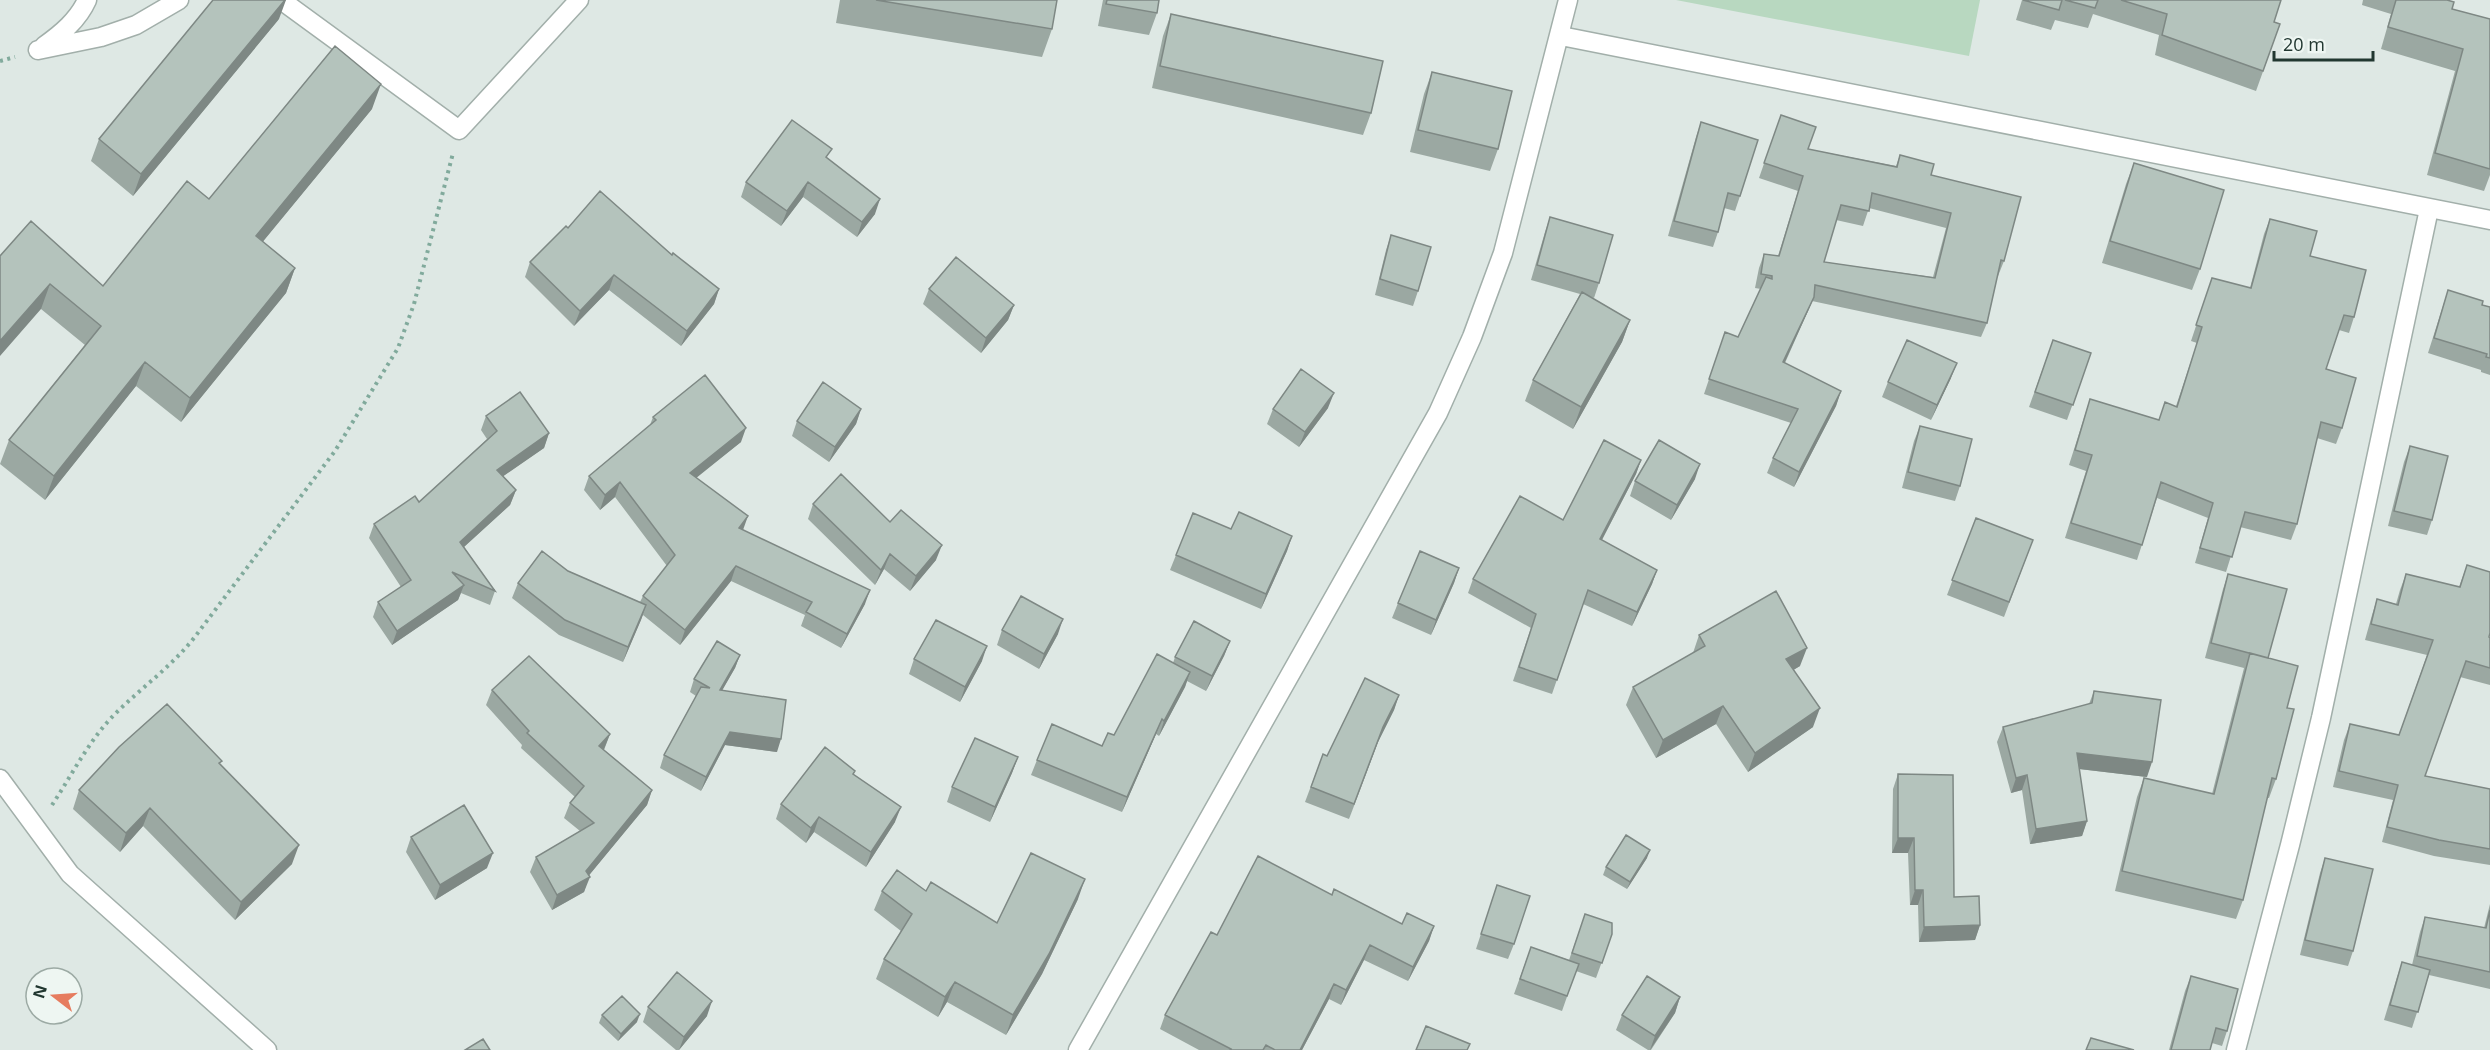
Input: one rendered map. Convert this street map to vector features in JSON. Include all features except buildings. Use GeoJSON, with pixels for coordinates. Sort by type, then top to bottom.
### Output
{"type":"FeatureCollection","features":[{"type":"Feature","properties":{"kind":"street"},"geometry":{"type":"LineString","coordinates":[[87,0],[82,10],[60,35],[38,50],[101,38],[136,24],[178,0]]}},
{"type":"Feature","properties":{"kind":"street"},"geometry":{"type":"LineString","coordinates":[[281,0],[459,130],[579,0]]}},
{"type":"Feature","properties":{"kind":"street"},"geometry":{"type":"LineString","coordinates":[[1078,1050],[1438,413],[1472,336],[1503,254],[1561,36],[1568,0]]}},
{"type":"Feature","properties":{"kind":"street"},"geometry":{"type":"LineString","coordinates":[[1561,36],[2490,220]]}},
{"type":"Feature","properties":{"kind":"street"},"geometry":{"type":"LineString","coordinates":[[2236,1050],[2290,845],[2320,718],[2429,209]]}},
{"type":"Feature","properties":{"kind":"street"},"geometry":{"type":"LineString","coordinates":[[0,779],[70,874],[267,1050]]}},
{"type":"Feature","properties":{"kind":"path"},"geometry":{"type":"LineString","coordinates":[[38,829],[89,747],[113,716],[179,657],[335,451],[362,410],[402,337],[414,304],[459,130]]}},
{"type":"Feature","properties":{"kind":"green space"},"geometry":{"type":"Polygon","coordinates":[[[1676,0],[1980,0],[1969,56],[1676,0]]]}}]}
